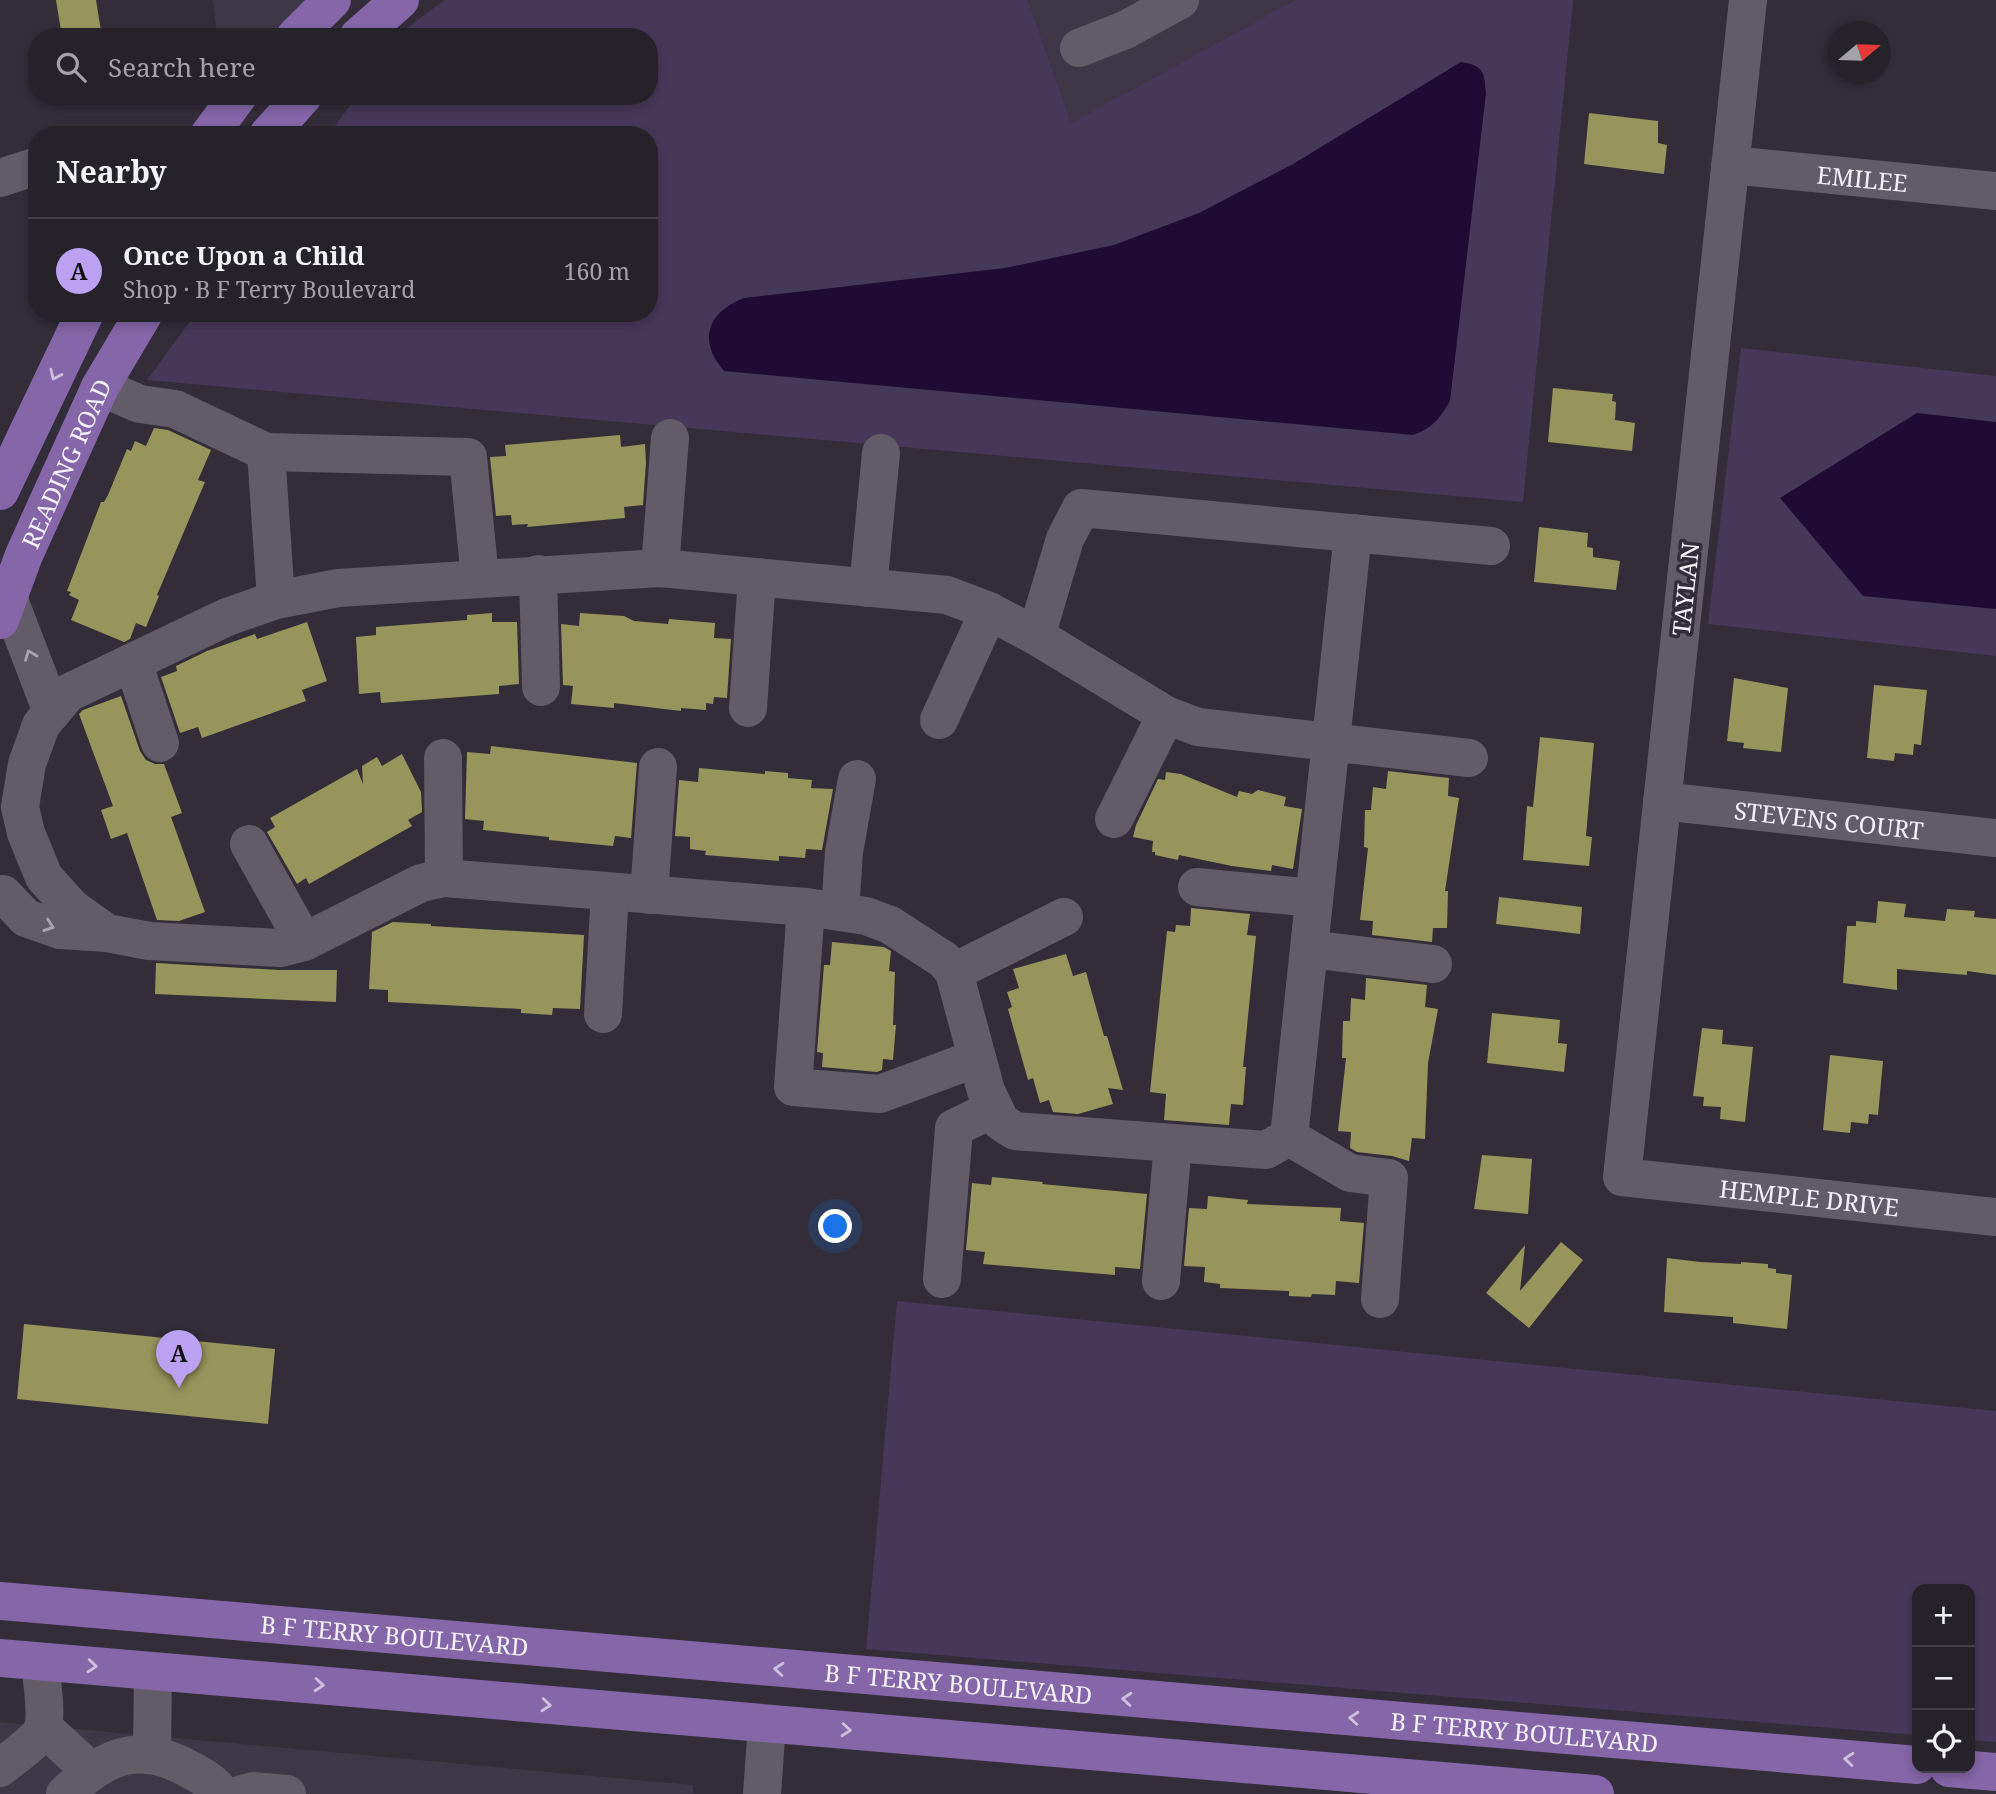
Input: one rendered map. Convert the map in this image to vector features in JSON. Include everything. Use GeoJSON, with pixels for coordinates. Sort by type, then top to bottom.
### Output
{"type":"FeatureCollection","features":[{"type":"Feature","properties":{"kind":"main road"},"geometry":{"type":"LineString","coordinates":[[368,28],[400,0]]}},
{"type":"Feature","properties":{"kind":"main road"},"geometry":{"type":"LineString","coordinates":[[303,28],[323,3]]}},
{"type":"Feature","properties":{"kind":"main road"},"geometry":{"type":"LineString","coordinates":[[216,126],[231,105]]}},
{"type":"Feature","properties":{"kind":"main road"},"geometry":{"type":"LineString","coordinates":[[276,126],[295,105]]}},
{"type":"Feature","properties":{"kind":"main road","name":"READING ROAD"},"geometry":{"type":"LineString","coordinates":[[0,491],[81,322]]}},
{"type":"Feature","properties":{"kind":"main road","name":"READING ROAD"},"geometry":{"type":"LineString","coordinates":[[4,608],[100,387],[139,322]]}},
{"type":"Feature","properties":{"kind":"main road","name":"B F TERRY BOULEVARD"},"geometry":{"type":"LineString","coordinates":[[0,1601],[1912,1765]]}},
{"type":"Feature","properties":{"kind":"main road"},"geometry":{"type":"LineString","coordinates":[[0,1658],[1595,1794]]}},
{"type":"Feature","properties":{"kind":"main road"},"geometry":{"type":"LineString","coordinates":[[1975,1770],[1996,1772]]}},
{"type":"Feature","properties":{"kind":"street"},"geometry":{"type":"LineString","coordinates":[[1079,48],[1119,15],[1180,0]]}},
{"type":"Feature","properties":{"kind":"street","name":"TAYLAN"},"geometry":{"type":"LineString","coordinates":[[1622,1177],[1748,0]]}},
{"type":"Feature","properties":{"kind":"street","name":"EMILEE"},"geometry":{"type":"LineString","coordinates":[[1730,165],[1996,191]]}},
{"type":"Feature","properties":{"kind":"street"},"geometry":{"type":"LineString","coordinates":[[0,177],[28,169]]}},
{"type":"Feature","properties":{"kind":"street"},"geometry":{"type":"LineString","coordinates":[[100,387],[140,404],[175,409],[266,452],[468,457],[480,578]]}},
{"type":"Feature","properties":{"kind":"street"},"geometry":{"type":"LineString","coordinates":[[660,568],[670,438]]}},
{"type":"Feature","properties":{"kind":"street"},"geometry":{"type":"LineString","coordinates":[[266,452],[276,600]]}},
{"type":"Feature","properties":{"kind":"street"},"geometry":{"type":"LineString","coordinates":[[868,588],[881,453]]}},
{"type":"Feature","properties":{"kind":"street"},"geometry":{"type":"LineString","coordinates":[[1036,636],[1065,539],[1082,508],[1491,547]]}},
{"type":"Feature","properties":{"kind":"street"},"geometry":{"type":"LineString","coordinates":[[1289,1137],[1353,533]]}},
{"type":"Feature","properties":{"kind":"street"},"geometry":{"type":"LineString","coordinates":[[107,933],[72,908],[44,877],[13,835],[27,764],[41,725],[68,693],[227,618],[276,600],[338,588],[660,568],[947,595],[989,611],[1036,636],[1167,715],[1198,727],[1469,758]]}},
{"type":"Feature","properties":{"kind":"street"},"geometry":{"type":"LineString","coordinates":[[538,574],[541,687]]}},
{"type":"Feature","properties":{"kind":"street"},"geometry":{"type":"LineString","coordinates":[[748,708],[757,577]]}},
{"type":"Feature","properties":{"kind":"street"},"geometry":{"type":"LineString","coordinates":[[4,608],[52,712]]}},
{"type":"Feature","properties":{"kind":"street"},"geometry":{"type":"LineString","coordinates":[[939,720],[989,611]]}},
{"type":"Feature","properties":{"kind":"street"},"geometry":{"type":"LineString","coordinates":[[132,663],[160,743]]}},
{"type":"Feature","properties":{"kind":"street"},"geometry":{"type":"LineString","coordinates":[[1114,820],[1167,715]]}},
{"type":"Feature","properties":{"kind":"street"},"geometry":{"type":"LineString","coordinates":[[443,758],[444,878]]}},
{"type":"Feature","properties":{"kind":"street"},"geometry":{"type":"LineString","coordinates":[[649,895],[658,767]]}},
{"type":"Feature","properties":{"kind":"street"},"geometry":{"type":"LineString","coordinates":[[857,779],[844,852],[823,910],[793,1087],[880,1094],[977,1058]]}},
{"type":"Feature","properties":{"kind":"street","name":"STEVENS COURT"},"geometry":{"type":"LineString","coordinates":[[1662,801],[1996,838]]}},
{"type":"Feature","properties":{"kind":"street"},"geometry":{"type":"LineString","coordinates":[[249,844],[304,942]]}},
{"type":"Feature","properties":{"kind":"street"},"geometry":{"type":"LineString","coordinates":[[44,877],[1,894],[26,918],[60,930],[107,933],[149,941],[280,948],[304,942],[421,883],[444,878],[823,910],[866,916],[890,925],[944,960],[954,972],[993,1109],[1001,1122],[1015,1131],[1266,1150],[1289,1137]]}},
{"type":"Feature","properties":{"kind":"street"},"geometry":{"type":"LineString","coordinates":[[1197,887],[1314,898]]}},
{"type":"Feature","properties":{"kind":"street"},"geometry":{"type":"LineString","coordinates":[[603,1014],[610,892]]}},
{"type":"Feature","properties":{"kind":"street"},"geometry":{"type":"LineString","coordinates":[[954,972],[1064,917]]}},
{"type":"Feature","properties":{"kind":"street"},"geometry":{"type":"LineString","coordinates":[[1309,949],[1433,964]]}},
{"type":"Feature","properties":{"kind":"street"},"geometry":{"type":"LineString","coordinates":[[942,1279],[954,1128],[993,1109]]}},
{"type":"Feature","properties":{"kind":"street"},"geometry":{"type":"LineString","coordinates":[[1289,1137],[1350,1172],[1389,1178],[1380,1298]]}},
{"type":"Feature","properties":{"kind":"street"},"geometry":{"type":"LineString","coordinates":[[1161,1281],[1173,1143]]}},
{"type":"Feature","properties":{"kind":"street","name":"HEMPLE DRIVE"},"geometry":{"type":"LineString","coordinates":[[1622,1177],[1996,1217]]}},
{"type":"Feature","properties":{"kind":"street"},"geometry":{"type":"LineString","coordinates":[[0,1768],[38,1736],[43,1727],[45,1718],[40,1662]]}},
{"type":"Feature","properties":{"kind":"street"},"geometry":{"type":"LineString","coordinates":[[152,1754],[153,1671]]}},
{"type":"Feature","properties":{"kind":"street"},"geometry":{"type":"LineString","coordinates":[[762,1794],[767,1724]]}},
{"type":"Feature","properties":{"kind":"street"},"geometry":{"type":"LineString","coordinates":[[43,1727],[78,1782],[113,1759],[152,1754],[173,1760],[194,1771],[215,1785],[222,1794]]}},
{"type":"Feature","properties":{"kind":"street"},"geometry":{"type":"LineString","coordinates":[[242,1794],[253,1791],[286,1794]]}},
{"type":"Feature","properties":{"kind":"shaded area"},"geometry":{"type":"Polygon","coordinates":[[[213,0],[315,0],[284,28],[216,28],[213,0]]]}},
{"type":"Feature","properties":{"kind":"shaded area"},"geometry":{"type":"Polygon","coordinates":[[[444,0],[1028,0],[1071,123],[1295,0],[1573,0],[1523,502],[147,380],[189,322],[658,322],[658,126],[335,126],[350,105],[658,105],[658,28],[407,28],[444,0]]]}},
{"type":"Feature","properties":{"kind":"shaded area"},"geometry":{"type":"Polygon","coordinates":[[[1028,0],[1295,0],[1071,123],[1028,0]]]}},
{"type":"Feature","properties":{"kind":"shaded area"},"geometry":{"type":"Polygon","coordinates":[[[1461,62],[1482,71],[1486,93],[1450,401],[1435,422],[1413,435],[724,371],[711,348],[710,328],[715,319],[722,311],[744,298],[1005,268],[1114,245],[1199,213],[1293,164],[1461,62]]]}},
{"type":"Feature","properties":{"kind":"shaded area"},"geometry":{"type":"Polygon","coordinates":[[[1741,348],[1996,376],[1996,656],[1708,624],[1741,348]]]}},
{"type":"Feature","properties":{"kind":"shaded area"},"geometry":{"type":"Polygon","coordinates":[[[1917,413],[1996,422],[1996,609],[1863,596],[1780,498],[1917,413]]]}},
{"type":"Feature","properties":{"kind":"shaded area"},"geometry":{"type":"Polygon","coordinates":[[[897,1301],[1996,1411],[1996,1742],[1975,1740],[1975,1584],[1912,1584],[1912,1735],[866,1649],[897,1301]]]}},
{"type":"Feature","properties":{"kind":"shaded area"},"geometry":{"type":"Polygon","coordinates":[[[0,1722],[693,1785],[693,1794],[0,1794],[0,1722]]]}},
{"type":"Feature","properties":{"kind":"building"},"geometry":{"type":"Polygon","coordinates":[[[56,0],[96,0],[101,28],[61,28],[56,0]]]}},
{"type":"Feature","properties":{"kind":"building"},"geometry":{"type":"Polygon","coordinates":[[[1589,113],[1658,121],[1658,143],[1667,145],[1664,174],[1584,164],[1589,113]]]}},
{"type":"Feature","properties":{"kind":"building"},"geometry":{"type":"Polygon","coordinates":[[[1553,388],[1613,394],[1612,401],[1616,402],[1615,420],[1635,423],[1632,451],[1548,442],[1553,388]]]}},
{"type":"Feature","properties":{"kind":"building"},"geometry":{"type":"Polygon","coordinates":[[[154,428],[168,430],[211,450],[198,480],[205,482],[146,627],[136,623],[130,639],[124,642],[71,620],[79,600],[67,591],[101,502],[104,502],[108,495],[127,449],[131,451],[135,441],[146,446],[154,428]]]}},
{"type":"Feature","properties":{"kind":"building"},"geometry":{"type":"Polygon","coordinates":[[[620,435],[621,447],[645,444],[643,505],[624,507],[625,518],[527,527],[528,524],[512,525],[511,515],[496,516],[490,457],[506,456],[505,445],[620,435]]]}},
{"type":"Feature","properties":{"kind":"building"},"geometry":{"type":"Polygon","coordinates":[[[1539,527],[1588,533],[1587,547],[1593,548],[1593,557],[1620,561],[1616,590],[1534,582],[1539,527]]]}},
{"type":"Feature","properties":{"kind":"building"},"geometry":{"type":"Polygon","coordinates":[[[492,613],[492,622],[517,622],[519,684],[499,686],[499,694],[381,703],[380,692],[359,694],[356,637],[376,635],[376,627],[467,620],[467,615],[492,613]]]}},
{"type":"Feature","properties":{"kind":"building"},"geometry":{"type":"Polygon","coordinates":[[[580,613],[624,616],[634,621],[668,624],[669,619],[715,623],[714,638],[731,639],[727,698],[714,697],[713,704],[706,703],[706,710],[681,708],[681,711],[614,703],[614,708],[571,704],[573,686],[563,685],[561,624],[579,626],[580,613]]]}},
{"type":"Feature","properties":{"kind":"building"},"geometry":{"type":"Polygon","coordinates":[[[307,622],[327,681],[302,690],[306,701],[202,738],[198,727],[180,733],[161,677],[177,671],[176,666],[207,651],[255,634],[257,639],[307,622]]]}},
{"type":"Feature","properties":{"kind":"building"},"geometry":{"type":"Polygon","coordinates":[[[1734,678],[1788,688],[1781,752],[1743,748],[1744,743],[1727,741],[1734,678]]]}},
{"type":"Feature","properties":{"kind":"building"},"geometry":{"type":"Polygon","coordinates":[[[1874,685],[1927,690],[1921,745],[1914,744],[1913,755],[1895,753],[1894,761],[1867,758],[1874,685]]]}},
{"type":"Feature","properties":{"kind":"building"},"geometry":{"type":"Polygon","coordinates":[[[121,696],[140,751],[146,760],[164,764],[182,813],[171,817],[205,912],[179,921],[157,920],[127,833],[111,839],[101,810],[113,806],[79,714],[83,710],[121,696]]]}},
{"type":"Feature","properties":{"kind":"building"},"geometry":{"type":"Polygon","coordinates":[[[1540,737],[1594,743],[1586,836],[1592,837],[1589,866],[1523,860],[1527,806],[1533,807],[1540,737]]]}},
{"type":"Feature","properties":{"kind":"building"},"geometry":{"type":"Polygon","coordinates":[[[491,746],[637,763],[631,838],[615,836],[613,846],[549,840],[549,837],[483,830],[484,821],[465,819],[467,752],[490,754],[491,746]]]}},
{"type":"Feature","properties":{"kind":"building"},"geometry":{"type":"Polygon","coordinates":[[[402,754],[421,792],[422,812],[408,820],[412,826],[309,884],[306,878],[297,884],[267,832],[275,827],[270,818],[357,769],[363,784],[362,766],[377,757],[382,766],[402,754]]]}},
{"type":"Feature","properties":{"kind":"building"},"geometry":{"type":"Polygon","coordinates":[[[699,768],[765,774],[765,771],[788,773],[788,778],[812,780],[811,788],[833,789],[822,850],[806,849],[805,858],[779,856],[779,861],[705,855],[706,851],[690,849],[690,837],[675,836],[679,780],[698,782],[699,768]]]}},
{"type":"Feature","properties":{"kind":"building"},"geometry":{"type":"Polygon","coordinates":[[[1388,771],[1449,778],[1448,796],[1459,798],[1445,891],[1448,891],[1447,928],[1433,928],[1432,942],[1372,935],[1373,921],[1360,920],[1368,848],[1364,847],[1365,810],[1371,810],[1373,787],[1386,789],[1388,771]]]}},
{"type":"Feature","properties":{"kind":"building"},"geometry":{"type":"Polygon","coordinates":[[[1166,772],[1181,774],[1237,797],[1239,791],[1252,794],[1258,790],[1286,797],[1284,806],[1302,809],[1293,869],[1272,865],[1271,871],[1179,855],[1178,860],[1155,855],[1155,852],[1152,852],[1153,841],[1133,837],[1158,779],[1165,780],[1166,772]]]}},
{"type":"Feature","properties":{"kind":"building"},"geometry":{"type":"Polygon","coordinates":[[[1499,897],[1582,907],[1580,934],[1496,924],[1499,897]]]}},
{"type":"Feature","properties":{"kind":"building"},"geometry":{"type":"Polygon","coordinates":[[[1878,901],[1906,904],[1904,917],[1945,921],[1947,909],[1975,911],[1974,917],[1996,919],[1996,975],[1967,971],[1967,975],[1897,969],[1897,990],[1843,983],[1847,926],[1856,926],[1856,921],[1876,923],[1878,901]]]}},
{"type":"Feature","properties":{"kind":"building"},"geometry":{"type":"Polygon","coordinates":[[[1191,908],[1250,914],[1247,935],[1256,936],[1243,1067],[1246,1067],[1243,1105],[1231,1104],[1229,1125],[1164,1120],[1166,1094],[1150,1092],[1167,931],[1175,932],[1176,925],[1190,926],[1191,908]]]}},
{"type":"Feature","properties":{"kind":"building"},"geometry":{"type":"Polygon","coordinates":[[[393,922],[584,935],[580,1009],[553,1008],[552,1015],[521,1013],[521,1009],[388,1002],[388,990],[369,989],[372,932],[393,922]]]}},
{"type":"Feature","properties":{"kind":"building"},"geometry":{"type":"Polygon","coordinates":[[[832,942],[884,947],[891,951],[889,971],[895,972],[893,1025],[896,1025],[893,1060],[883,1059],[882,1070],[877,1072],[822,1067],[823,1053],[817,1052],[824,965],[830,965],[832,942]]]}},
{"type":"Feature","properties":{"kind":"building"},"geometry":{"type":"Polygon","coordinates":[[[1066,954],[1073,976],[1086,972],[1123,1090],[1108,1088],[1113,1104],[1078,1114],[1053,1112],[1049,1100],[1040,1103],[1033,1078],[1028,1080],[1008,1009],[1012,1007],[1007,992],[1019,988],[1013,969],[1066,954]]]}},
{"type":"Feature","properties":{"kind":"building"},"geometry":{"type":"Polygon","coordinates":[[[156,963],[279,970],[337,970],[336,1002],[155,994],[156,963]]]}},
{"type":"Feature","properties":{"kind":"building"},"geometry":{"type":"Polygon","coordinates":[[[1366,978],[1427,985],[1425,1007],[1438,1009],[1428,1063],[1425,1139],[1412,1138],[1409,1161],[1357,1152],[1350,1148],[1351,1132],[1338,1131],[1346,1058],[1342,1058],[1343,1021],[1350,1021],[1351,998],[1365,1000],[1366,978]]]}},
{"type":"Feature","properties":{"kind":"building"},"geometry":{"type":"Polygon","coordinates":[[[1492,1013],[1560,1020],[1558,1043],[1567,1044],[1564,1072],[1487,1063],[1492,1013]]]}},
{"type":"Feature","properties":{"kind":"building"},"geometry":{"type":"Polygon","coordinates":[[[1702,1028],[1723,1030],[1722,1044],[1753,1047],[1745,1122],[1720,1119],[1721,1107],[1703,1106],[1704,1097],[1693,1096],[1702,1028]]]}},
{"type":"Feature","properties":{"kind":"building"},"geometry":{"type":"Polygon","coordinates":[[[1830,1055],[1883,1061],[1878,1115],[1869,1114],[1868,1124],[1851,1122],[1850,1133],[1823,1130],[1830,1055]]]}},
{"type":"Feature","properties":{"kind":"building"},"geometry":{"type":"Polygon","coordinates":[[[1482,1155],[1532,1159],[1528,1214],[1474,1209],[1482,1155]]]}},
{"type":"Feature","properties":{"kind":"building"},"geometry":{"type":"Polygon","coordinates":[[[992,1177],[1147,1194],[1140,1269],[1115,1267],[1115,1275],[983,1264],[985,1252],[966,1250],[972,1183],[991,1185],[992,1177]]]}},
{"type":"Feature","properties":{"kind":"building"},"geometry":{"type":"Polygon","coordinates":[[[1208,1196],[1248,1200],[1247,1204],[1341,1208],[1340,1221],[1364,1223],[1359,1283],[1336,1281],[1335,1295],[1312,1294],[1311,1297],[1289,1296],[1289,1291],[1220,1288],[1220,1284],[1204,1282],[1205,1267],[1184,1266],[1189,1208],[1207,1209],[1208,1196]]]}},
{"type":"Feature","properties":{"kind":"building"},"geometry":{"type":"Polygon","coordinates":[[[1561,1242],[1583,1260],[1529,1328],[1486,1293],[1525,1245],[1520,1291],[1561,1242]]]}},
{"type":"Feature","properties":{"kind":"building"},"geometry":{"type":"Polygon","coordinates":[[[1667,1258],[1768,1264],[1768,1268],[1776,1269],[1776,1273],[1792,1275],[1787,1329],[1733,1323],[1733,1317],[1664,1312],[1667,1258]]]}},
{"type":"Feature","properties":{"kind":"building"},"geometry":{"type":"Polygon","coordinates":[[[24,1324],[275,1349],[268,1424],[17,1399],[24,1324]]]}},
{"type":"Feature","properties":{"kind":"place","name":"Once Upon a Child"},"geometry":{"type":"Point","coordinates":[179,1388]}}]}
